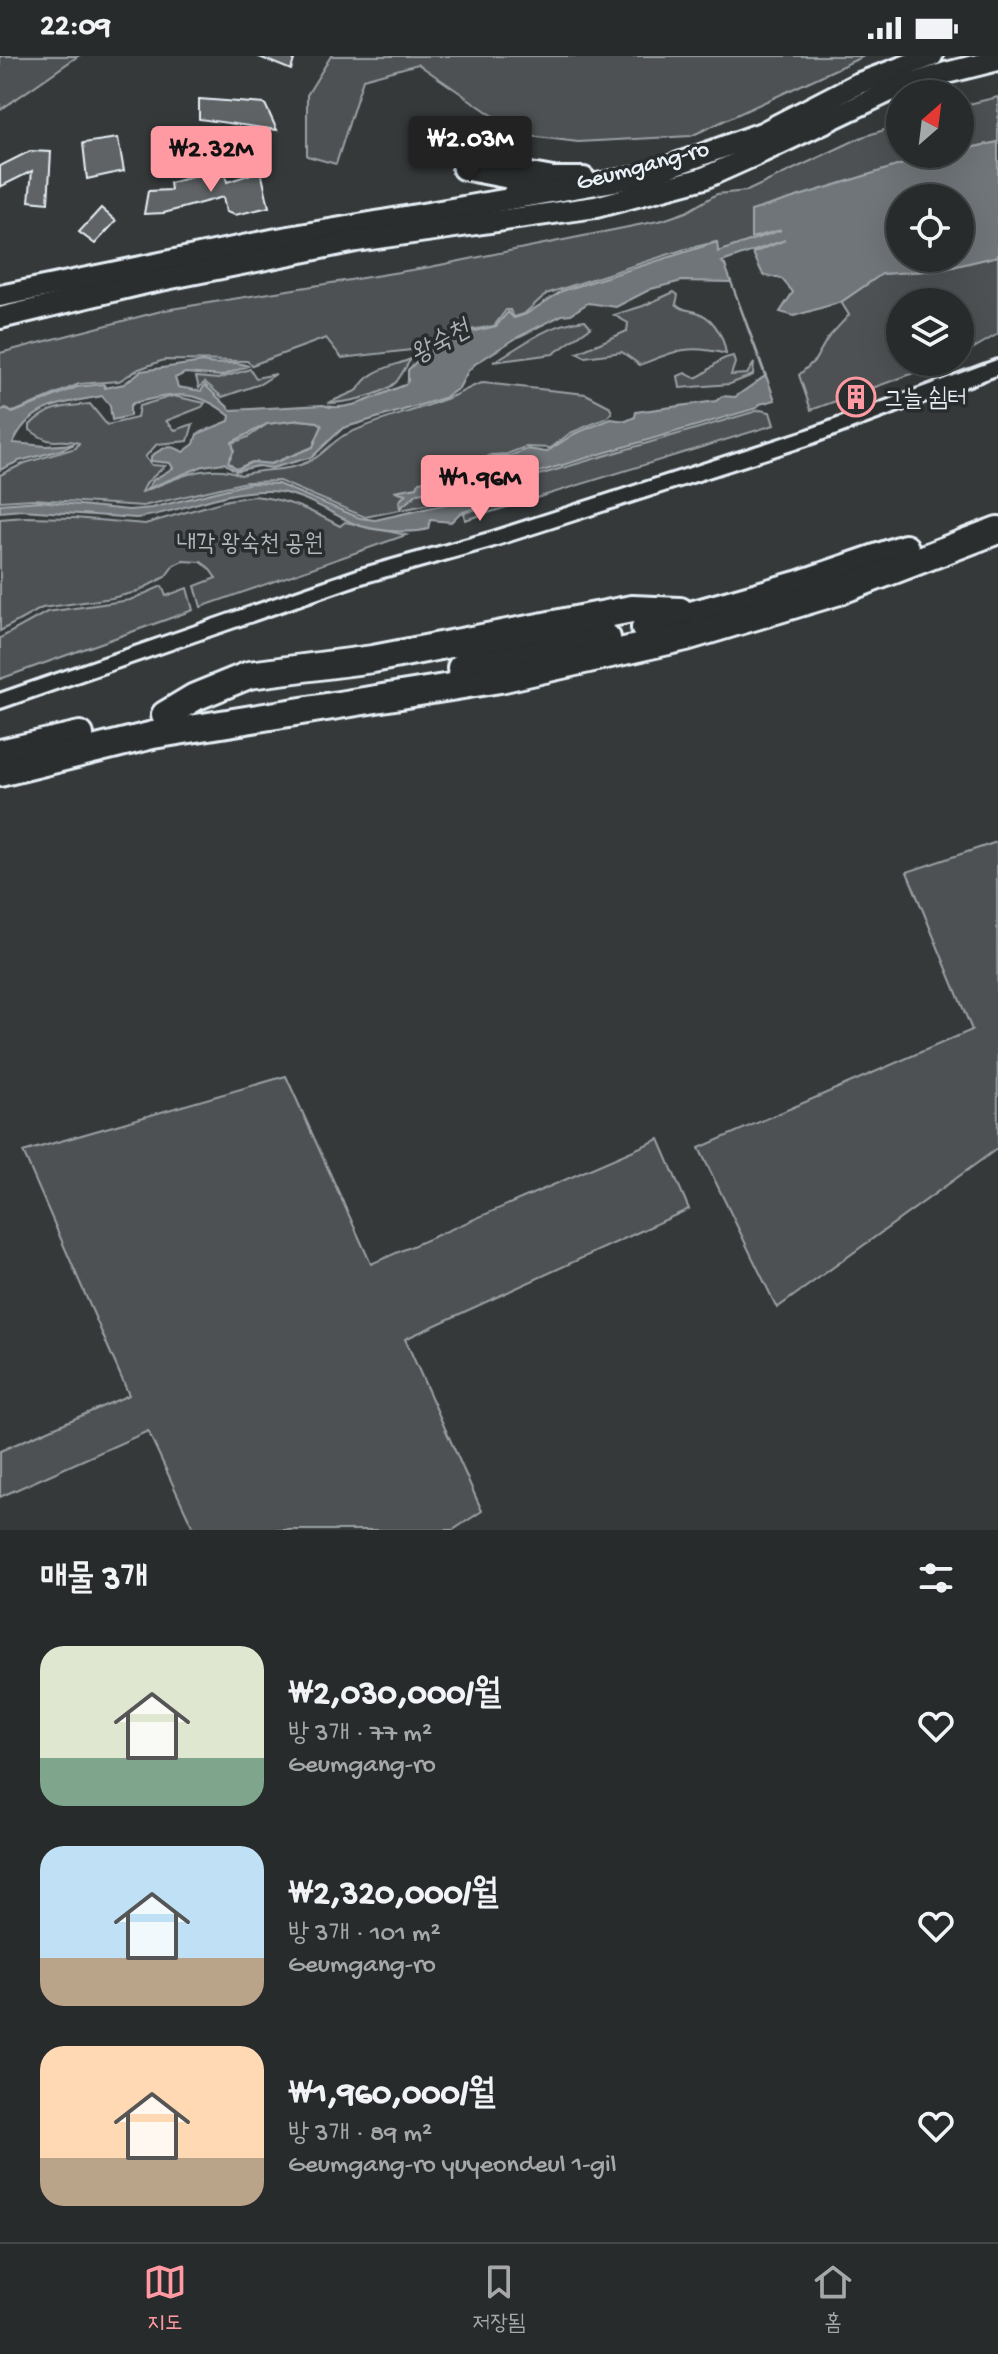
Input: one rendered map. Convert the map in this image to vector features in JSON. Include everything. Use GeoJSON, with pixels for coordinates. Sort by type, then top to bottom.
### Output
{"type":"FeatureCollection","features":[{"type":"Feature","properties":{"kind":"highway"},"geometry":{"type":"LineString","coordinates":[[0,753],[165,715],[517,658],[707,612],[814,580],[998,511]]}},
{"type":"Feature","properties":{"kind":"highway"},"geometry":{"type":"LineString","coordinates":[[0,773],[153,735],[500,679],[686,637],[836,592],[998,530]]}},
{"type":"Feature","properties":{"kind":"main road","name":"Geumgang-ro"},"geometry":{"type":"LineString","coordinates":[[0,296],[277,239],[643,176],[762,133],[882,73],[932,56]]}},
{"type":"Feature","properties":{"kind":"main road","name":"Geumgang-ro"},"geometry":{"type":"LineString","coordinates":[[0,318],[146,283],[356,241],[610,203],[704,178],[888,92],[998,60]]}},
{"type":"Feature","properties":{"kind":"main road"},"geometry":{"type":"LineString","coordinates":[[277,239],[400,209],[533,188],[531,182],[520,178],[473,168],[579,179],[632,171],[713,152]]}},
{"type":"Feature","properties":{"kind":"street"},"geometry":{"type":"LineString","coordinates":[[0,701],[361,576],[490,540],[809,437],[998,367]]}},
{"type":"Feature","properties":{"kind":"green space"},"geometry":{"type":"Polygon","coordinates":[[[0,56],[78,56],[0,110],[0,56]]]}},
{"type":"Feature","properties":{"kind":"green space"},"geometry":{"type":"Polygon","coordinates":[[[331,56],[864,56],[691,136],[578,142],[521,135],[418,64],[363,79],[336,164],[307,156],[307,95],[331,56]]]}},
{"type":"Feature","properties":{"kind":"green space"},"geometry":{"type":"Polygon","coordinates":[[[998,97],[998,142],[974,147],[974,103],[998,97]]]}},
{"type":"Feature","properties":{"kind":"green space"},"geometry":{"type":"Polygon","coordinates":[[[886,129],[886,168],[901,168],[782,230],[718,252],[716,242],[682,250],[546,294],[524,314],[514,317],[510,310],[506,310],[494,326],[452,333],[420,349],[342,358],[326,338],[252,365],[247,361],[164,360],[139,369],[119,381],[79,384],[16,411],[6,408],[0,411],[0,353],[165,310],[430,267],[663,220],[686,212],[717,194],[747,191],[862,137],[886,129]]]}},
{"type":"Feature","properties":{"kind":"green space"},"geometry":{"type":"Polygon","coordinates":[[[998,256],[998,334],[974,348],[974,288],[886,288],[886,376],[906,376],[811,410],[799,375],[815,360],[827,339],[849,315],[841,302],[881,274],[974,272],[974,262],[998,256]]]}},
{"type":"Feature","properties":{"kind":"green space"},"geometry":{"type":"Polygon","coordinates":[[[674,292],[678,295],[676,304],[679,307],[701,314],[715,326],[726,354],[682,350],[640,365],[622,352],[585,357],[577,353],[627,331],[628,323],[614,315],[674,292]]]}},
{"type":"Feature","properties":{"kind":"green space"},"geometry":{"type":"Polygon","coordinates":[[[585,320],[591,327],[553,354],[493,362],[547,330],[585,320]]]}},
{"type":"Feature","properties":{"kind":"green space"},"geometry":{"type":"Polygon","coordinates":[[[733,356],[735,363],[731,375],[747,374],[754,363],[753,375],[730,384],[680,388],[678,376],[685,373],[695,378],[721,360],[733,356]]]}},
{"type":"Feature","properties":{"kind":"green space"},"geometry":{"type":"Polygon","coordinates":[[[411,359],[397,381],[384,390],[355,400],[328,403],[358,390],[374,374],[411,359]]]}},
{"type":"Feature","properties":{"kind":"green space"},"geometry":{"type":"Polygon","coordinates":[[[250,369],[256,378],[276,374],[260,384],[222,397],[205,382],[199,388],[196,377],[218,379],[250,369]]]}},
{"type":"Feature","properties":{"kind":"green space"},"geometry":{"type":"Polygon","coordinates":[[[483,383],[586,394],[609,406],[612,412],[607,418],[570,433],[551,448],[525,447],[507,454],[490,455],[478,464],[506,468],[493,480],[456,499],[365,517],[279,481],[246,482],[143,506],[33,499],[0,501],[0,475],[25,463],[76,448],[79,443],[51,441],[30,430],[36,419],[57,408],[90,404],[107,425],[137,418],[139,406],[173,396],[205,403],[166,421],[175,430],[193,424],[188,441],[157,444],[145,457],[152,465],[165,466],[147,482],[142,492],[191,473],[216,470],[241,475],[300,465],[313,460],[343,436],[483,383]]]}},
{"type":"Feature","properties":{"kind":"green space"},"geometry":{"type":"Polygon","coordinates":[[[760,410],[770,412],[774,425],[465,520],[464,513],[489,505],[515,482],[760,410]]]}},
{"type":"Feature","properties":{"kind":"green space"},"geometry":{"type":"Polygon","coordinates":[[[300,420],[318,422],[322,426],[313,447],[271,464],[252,462],[237,469],[228,462],[234,450],[232,443],[267,424],[300,420]]]}},
{"type":"Feature","properties":{"kind":"green space","name":"내각 왕숙천 공원"},"geometry":{"type":"Polygon","coordinates":[[[254,496],[298,506],[340,526],[345,522],[406,535],[201,607],[195,586],[216,578],[201,562],[183,561],[174,565],[165,577],[136,592],[42,608],[0,631],[0,519],[74,518],[145,524],[228,500],[254,496]]]}},
{"type":"Feature","properties":{"kind":"green space","name":"내각 왕숙천 공원"},"geometry":{"type":"Polygon","coordinates":[[[162,586],[166,596],[187,588],[193,610],[0,679],[0,638],[47,612],[130,600],[162,586]]]}},
{"type":"Feature","properties":{"kind":"green space"},"geometry":{"type":"Polygon","coordinates":[[[997,842],[998,1148],[777,1308],[699,1148],[972,1030],[907,872],[997,842]]]}},
{"type":"Feature","properties":{"kind":"green space"},"geometry":{"type":"Polygon","coordinates":[[[286,1076],[371,1264],[659,1139],[689,1209],[405,1339],[482,1511],[453,1530],[194,1530],[148,1431],[0,1497],[0,1451],[129,1395],[23,1152],[286,1076]]]}},
{"type":"Feature","properties":{"kind":"shaded area"},"geometry":{"type":"Polygon","coordinates":[[[998,142],[998,256],[974,262],[974,184],[886,184],[886,272],[911,272],[882,274],[841,302],[794,316],[780,312],[793,292],[782,279],[763,275],[753,253],[785,240],[722,262],[725,265],[775,400],[760,404],[757,408],[515,479],[487,503],[460,513],[451,522],[430,520],[428,529],[421,531],[371,528],[355,524],[303,498],[269,491],[219,497],[136,518],[22,510],[0,512],[0,504],[40,501],[129,510],[152,508],[251,483],[278,484],[360,518],[375,520],[460,501],[508,475],[513,467],[532,460],[497,463],[492,462],[493,456],[509,456],[528,449],[546,452],[574,434],[611,419],[626,421],[635,417],[636,412],[716,401],[722,396],[735,397],[765,376],[731,282],[682,281],[651,289],[616,307],[588,303],[571,314],[562,315],[518,337],[475,364],[459,388],[444,398],[343,428],[312,457],[272,468],[258,466],[236,471],[224,463],[203,466],[147,489],[153,480],[173,468],[170,463],[151,461],[151,456],[167,448],[183,452],[194,444],[197,434],[229,421],[230,416],[206,400],[184,395],[133,403],[130,416],[112,420],[110,406],[102,396],[62,404],[29,420],[13,443],[46,446],[74,444],[0,470],[0,412],[5,409],[13,413],[77,387],[104,384],[105,388],[124,384],[141,371],[203,362],[248,366],[222,376],[185,373],[175,378],[178,387],[201,391],[205,385],[231,410],[354,405],[405,385],[408,370],[429,349],[466,333],[496,326],[508,312],[514,318],[562,291],[717,242],[718,252],[781,230],[751,238],[751,211],[890,168],[974,168],[974,147],[998,142]],[[300,420],[267,424],[232,442],[234,450],[228,462],[237,469],[252,462],[271,464],[313,447],[322,426],[318,422],[300,420]]]}},
{"type":"Feature","properties":{"kind":"shaded area"},"geometry":{"type":"Polygon","coordinates":[[[472,477],[466,482],[418,493],[400,508],[399,501],[406,494],[394,491],[417,487],[419,482],[472,477]]]}},
{"type":"Feature","properties":{"kind":"building"},"geometry":{"type":"Polygon","coordinates":[[[257,56],[295,56],[291,70],[257,56]]]}},
{"type":"Feature","properties":{"kind":"building"},"geometry":{"type":"Polygon","coordinates":[[[199,99],[265,104],[277,130],[199,119],[199,99]]]}},
{"type":"Feature","properties":{"kind":"building"},"geometry":{"type":"Polygon","coordinates":[[[118,138],[124,171],[87,179],[83,143],[118,138]]]}},
{"type":"Feature","properties":{"kind":"building"},"geometry":{"type":"Polygon","coordinates":[[[30,151],[51,152],[48,203],[29,201],[32,171],[0,187],[0,166],[30,151]]]}},
{"type":"Feature","properties":{"kind":"building"},"geometry":{"type":"Polygon","coordinates":[[[223,168],[227,182],[261,171],[269,207],[235,215],[226,212],[223,197],[164,213],[144,214],[148,191],[171,190],[170,183],[223,168]]]}},
{"type":"Feature","properties":{"kind":"building"},"geometry":{"type":"Polygon","coordinates":[[[101,208],[116,221],[95,244],[79,232],[101,208]]]}},
{"type":"Feature","properties":{"kind":"place","name":"그늘 쉼터"},"geometry":{"type":"Point","coordinates":[856,397]}},
{"type":"Feature","properties":{"kind":"water label","name":"왕숙천"},"geometry":{"type":"Point","coordinates":[439,340]}}]}
